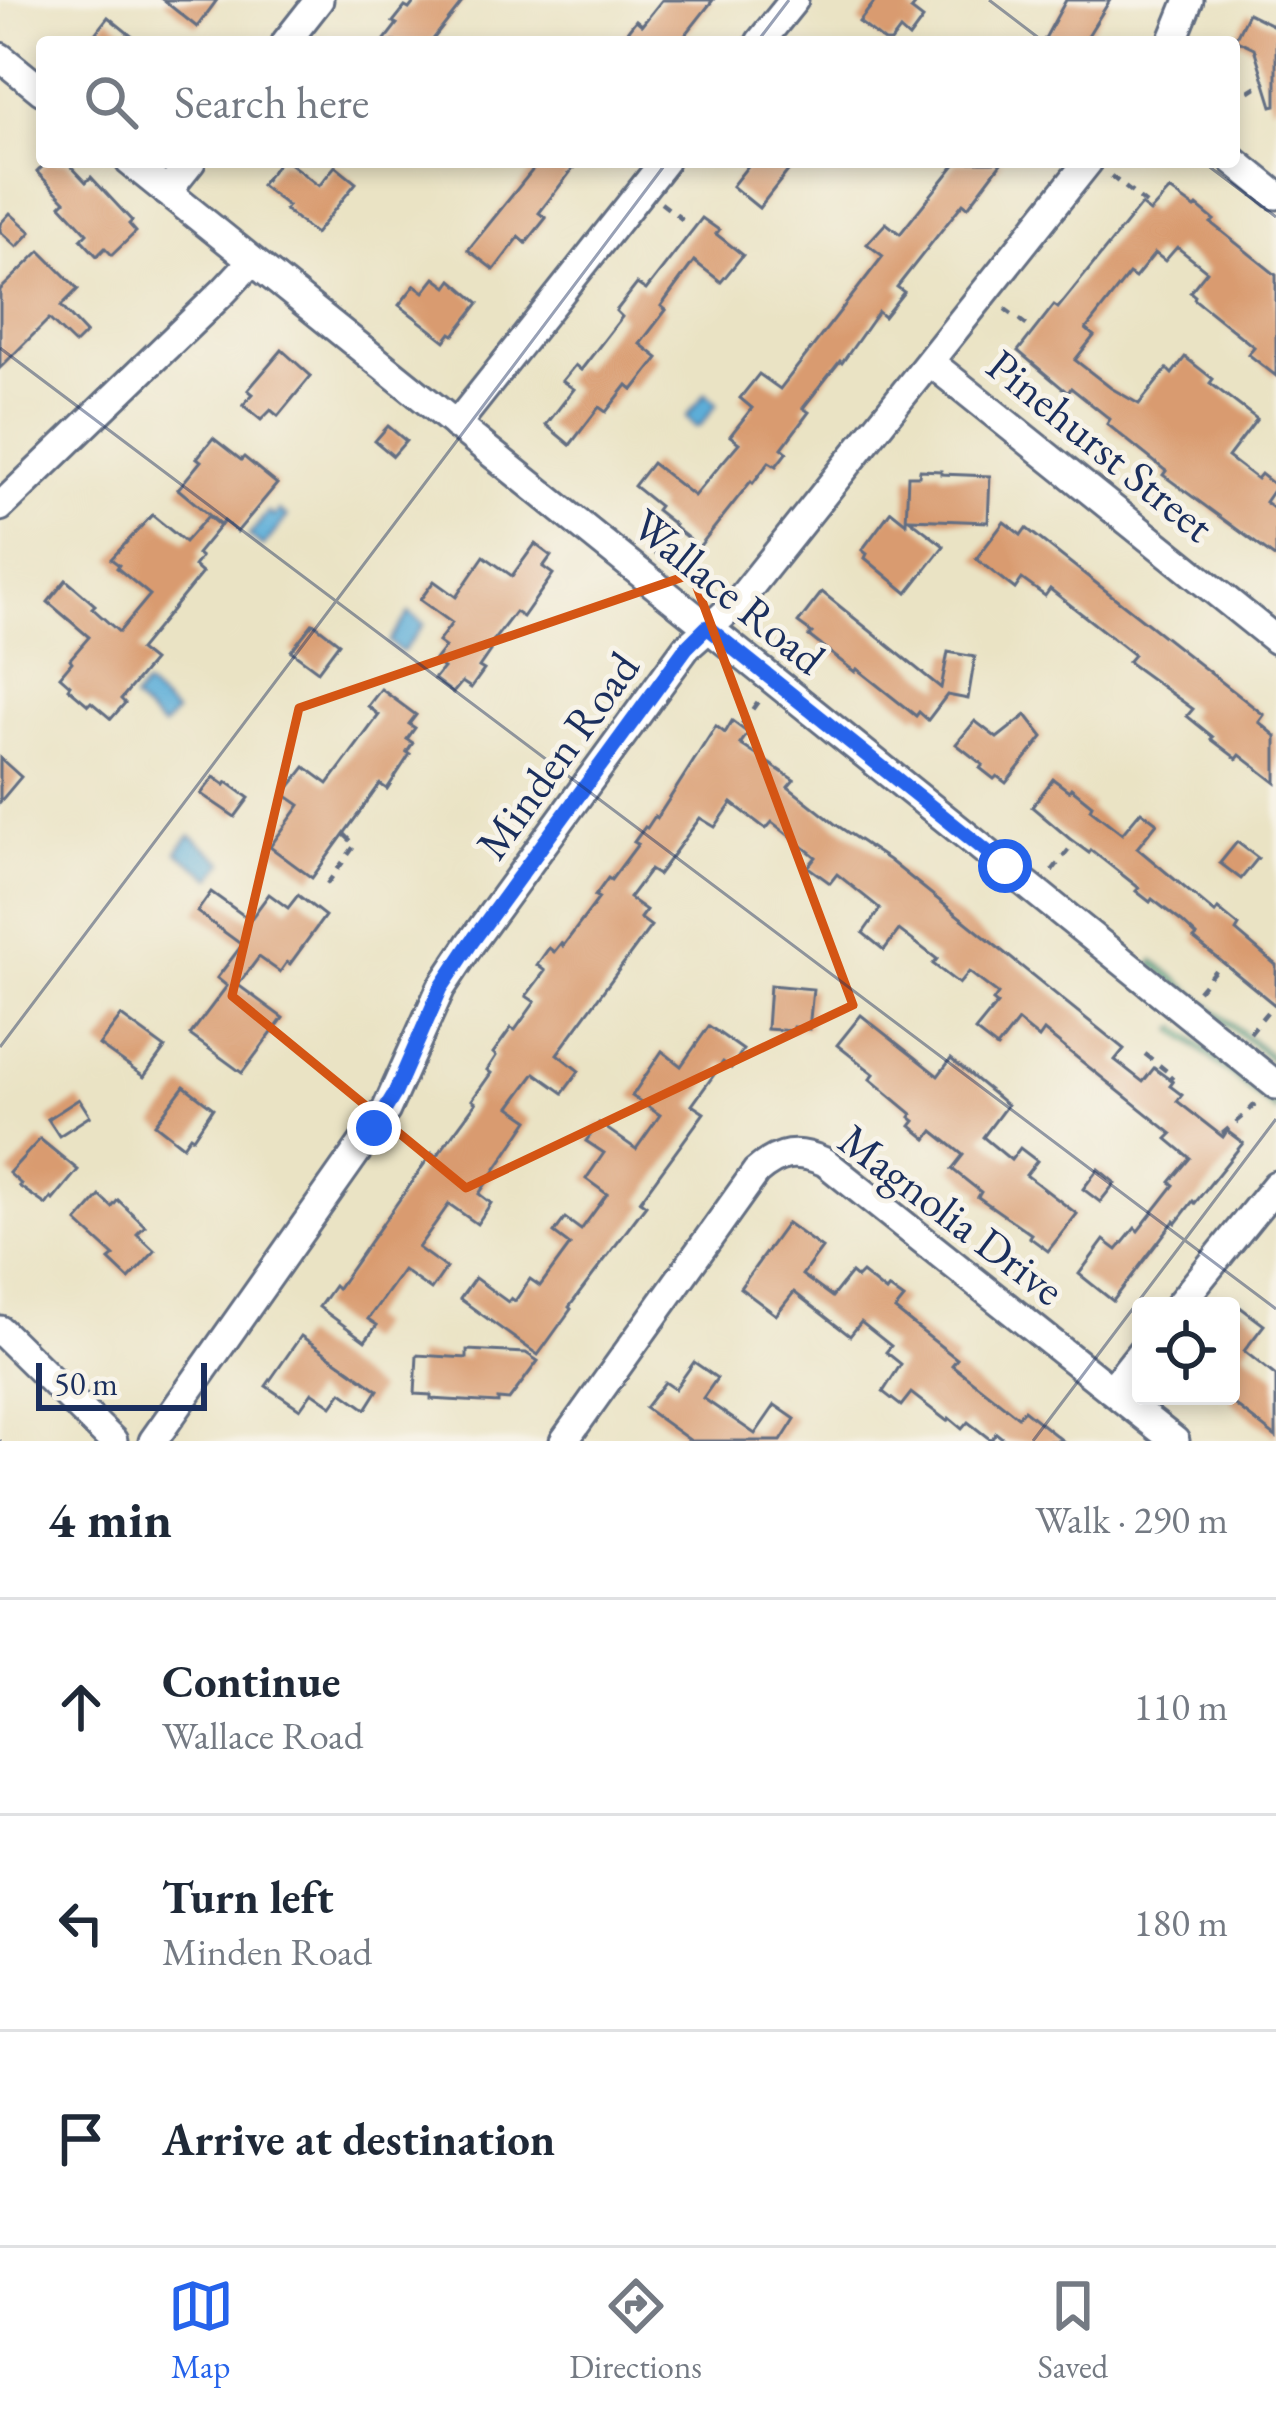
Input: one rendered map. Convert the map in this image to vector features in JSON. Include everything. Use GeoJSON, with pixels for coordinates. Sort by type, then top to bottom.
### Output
{"type":"FeatureCollection","features":[{"type":"Feature","properties":{"kind":"street"},"geometry":{"type":"LineString","coordinates":[[291,36],[319,0]]}},
{"type":"Feature","properties":{"kind":"street"},"geometry":{"type":"LineString","coordinates":[[765,36],[794,0]]}},
{"type":"Feature","properties":{"kind":"street"},"geometry":{"type":"LineString","coordinates":[[1174,36],[1189,0]]}},
{"type":"Feature","properties":{"kind":"street"},"geometry":{"type":"LineString","coordinates":[[0,57],[36,86]]}},
{"type":"Feature","properties":{"kind":"street"},"geometry":{"type":"LineString","coordinates":[[1240,166],[1276,195]]}},
{"type":"Feature","properties":{"kind":"street","name":"Wallace Road"},"geometry":{"type":"LineString","coordinates":[[137,168],[707,627],[1267,1093]]}},
{"type":"Feature","properties":{"kind":"street"},"geometry":{"type":"LineString","coordinates":[[167,192],[186,168]]}},
{"type":"Feature","properties":{"kind":"street"},"geometry":{"type":"LineString","coordinates":[[456,424],[659,168]]}},
{"type":"Feature","properties":{"kind":"street","name":"Minden Road"},"geometry":{"type":"LineString","coordinates":[[153,1441],[386,1110],[441,988],[471,943],[686,648],[738,602],[929,362],[1100,169]]}},
{"type":"Feature","properties":{"kind":"street"},"geometry":{"type":"LineString","coordinates":[[0,507],[251,262]]}},
{"type":"Feature","properties":{"kind":"street","name":"Pinehurst Street"},"geometry":{"type":"LineString","coordinates":[[929,362],[1276,640]]}},
{"type":"Feature","properties":{"kind":"street","name":"Magnolia Drive"},"geometry":{"type":"LineString","coordinates":[[564,1441],[757,1172],[786,1139],[825,1162],[1175,1441]]}},
{"type":"Feature","properties":{"kind":"street"},"geometry":{"type":"LineString","coordinates":[[1185,1297],[1276,1185]]}},
{"type":"Feature","properties":{"kind":"street"},"geometry":{"type":"LineString","coordinates":[[0,1330],[113,1441]]}},
{"type":"Feature","properties":{"kind":"street"},"geometry":{"type":"LineString","coordinates":[[1111,1390],[1132,1363]]}},
{"type":"Feature","properties":{"kind":"path"},"geometry":{"type":"LineString","coordinates":[[1240,97],[1262,82]]}},
{"type":"Feature","properties":{"kind":"path"},"geometry":{"type":"LineString","coordinates":[[1100,169],[1151,208]]}},
{"type":"Feature","properties":{"kind":"path"},"geometry":{"type":"LineString","coordinates":[[661,203],[687,223]]}},
{"type":"Feature","properties":{"kind":"path"},"geometry":{"type":"LineString","coordinates":[[1005,309],[1033,330]]}},
{"type":"Feature","properties":{"kind":"path"},"geometry":{"type":"LineString","coordinates":[[654,554],[673,531]]}},
{"type":"Feature","properties":{"kind":"path"},"geometry":{"type":"LineString","coordinates":[[742,724],[759,700]]}},
{"type":"Feature","properties":{"kind":"path"},"geometry":{"type":"LineString","coordinates":[[327,884],[355,845],[344,834]]}},
{"type":"Feature","properties":{"kind":"path"},"geometry":{"type":"LineString","coordinates":[[1050,873],[1071,847]]}},
{"type":"Feature","properties":{"kind":"path"},"geometry":{"type":"LineString","coordinates":[[1198,992],[1217,968]]}},
{"type":"Feature","properties":{"kind":"path"},"geometry":{"type":"LineString","coordinates":[[1250,1033],[1272,1006]]}},
{"type":"Feature","properties":{"kind":"path"},"geometry":{"type":"LineString","coordinates":[[1145,1054],[1170,1079]]}},
{"type":"Feature","properties":{"kind":"path"},"geometry":{"type":"LineString","coordinates":[[1222,1134],[1267,1093]]}},
{"type":"Feature","properties":{"kind":"highlighted area"},"geometry":{"type":"Polygon","coordinates":[[[692,574],[853,1005],[466,1188],[232,996],[299,708],[692,574]]]}},
{"type":"Feature","properties":{"kind":"green space"},"geometry":{"type":"Polygon","coordinates":[[[1154,960],[1276,1059],[1276,1064],[1151,964],[1154,960]]]}},
{"type":"Feature","properties":{"kind":"green space"},"geometry":{"type":"Polygon","coordinates":[[[1177,1026],[1276,1106],[1276,1112],[1174,1030],[1177,1026]]]}},
{"type":"Feature","properties":{"kind":"water"},"geometry":{"type":"Polygon","coordinates":[[[706,393],[717,404],[696,427],[686,417],[706,393]]]}},
{"type":"Feature","properties":{"kind":"water"},"geometry":{"type":"Polygon","coordinates":[[[279,511],[287,517],[263,547],[249,536],[268,512],[274,517],[279,511]]]}},
{"type":"Feature","properties":{"kind":"water"},"geometry":{"type":"Polygon","coordinates":[[[409,613],[424,624],[402,652],[389,642],[409,613]]]}},
{"type":"Feature","properties":{"kind":"water"},"geometry":{"type":"Polygon","coordinates":[[[145,686],[175,713],[163,727],[133,700],[145,686]]]}},
{"type":"Feature","properties":{"kind":"water"},"geometry":{"type":"Polygon","coordinates":[[[190,835],[224,862],[212,878],[177,852],[190,835]]]}},
{"type":"Feature","properties":{"kind":"building"},"geometry":{"type":"Polygon","coordinates":[[[163,0],[217,0],[197,27],[163,0]]]}},
{"type":"Feature","properties":{"kind":"building"},"geometry":{"type":"Polygon","coordinates":[[[416,0],[464,0],[436,36],[388,36],[397,24],[393,22],[405,7],[409,9],[416,0]]]}},
{"type":"Feature","properties":{"kind":"building"},"geometry":{"type":"Polygon","coordinates":[[[662,0],[713,0],[685,36],[624,36],[636,20],[642,25],[662,0]]]}},
{"type":"Feature","properties":{"kind":"building"},"geometry":{"type":"Polygon","coordinates":[[[876,0],[919,0],[911,10],[923,19],[910,36],[900,30],[896,36],[877,36],[859,22],[876,0]]]}},
{"type":"Feature","properties":{"kind":"building"},"geometry":{"type":"Polygon","coordinates":[[[1066,0],[1110,0],[1088,36],[1046,36],[1066,0]]]}},
{"type":"Feature","properties":{"kind":"building"},"geometry":{"type":"Polygon","coordinates":[[[1248,13],[1276,27],[1276,105],[1272,106],[1254,48],[1236,36],[1248,13]]]}},
{"type":"Feature","properties":{"kind":"building"},"geometry":{"type":"Polygon","coordinates":[[[108,17],[132,36],[95,36],[108,17]]]}},
{"type":"Feature","properties":{"kind":"building"},"geometry":{"type":"Polygon","coordinates":[[[73,168],[86,182],[91,177],[132,221],[129,224],[136,232],[112,255],[105,248],[97,256],[81,239],[87,233],[61,205],[65,201],[37,172],[73,168]]]}},
{"type":"Feature","properties":{"kind":"building"},"geometry":{"type":"Polygon","coordinates":[[[274,168],[296,168],[319,186],[337,168],[356,183],[315,234],[261,185],[274,168]]]}},
{"type":"Feature","properties":{"kind":"building"},"geometry":{"type":"Polygon","coordinates":[[[534,168],[573,168],[539,213],[546,218],[526,243],[519,237],[494,270],[468,250],[534,168]]]}},
{"type":"Feature","properties":{"kind":"building"},"geometry":{"type":"Polygon","coordinates":[[[746,168],[790,168],[759,208],[732,186],[746,168]]]}},
{"type":"Feature","properties":{"kind":"building"},"geometry":{"type":"Polygon","coordinates":[[[952,168],[997,168],[968,207],[963,203],[897,287],[904,292],[884,317],[878,312],[803,408],[809,412],[782,448],[787,452],[776,466],[769,462],[699,547],[634,486],[652,463],[694,496],[739,443],[730,436],[752,408],[740,398],[759,374],[780,389],[883,256],[867,244],[886,223],[900,234],[952,168]]]}},
{"type":"Feature","properties":{"kind":"building"},"geometry":{"type":"Polygon","coordinates":[[[1170,190],[1197,206],[1276,275],[1276,376],[1248,354],[1254,347],[1194,299],[1190,292],[1207,271],[1177,247],[1165,261],[1155,253],[1135,278],[1129,274],[1086,329],[1094,336],[1075,360],[1139,404],[1167,369],[1172,374],[1185,357],[1257,419],[1228,457],[1257,479],[1261,474],[1276,486],[1265,502],[1276,510],[1276,558],[1163,475],[1166,471],[1107,424],[1110,419],[1071,388],[1068,393],[1018,351],[1141,205],[1150,212],[1170,190]]]}},
{"type":"Feature","properties":{"kind":"building"},"geometry":{"type":"Polygon","coordinates":[[[10,213],[31,232],[17,247],[0,231],[10,213]]]}},
{"type":"Feature","properties":{"kind":"building"},"geometry":{"type":"Polygon","coordinates":[[[702,218],[743,255],[721,282],[694,261],[640,344],[658,358],[633,390],[627,385],[606,412],[599,407],[570,445],[546,425],[574,389],[562,381],[575,365],[581,370],[622,317],[616,311],[637,284],[646,290],[702,218]]]}},
{"type":"Feature","properties":{"kind":"building"},"geometry":{"type":"Polygon","coordinates":[[[40,251],[78,289],[61,306],[86,333],[75,344],[49,319],[0,368],[0,290],[40,251]]]}},
{"type":"Feature","properties":{"kind":"building"},"geometry":{"type":"Polygon","coordinates":[[[435,278],[447,287],[452,280],[479,303],[445,341],[399,305],[415,285],[424,292],[435,278]]]}},
{"type":"Feature","properties":{"kind":"building"},"geometry":{"type":"Polygon","coordinates":[[[282,350],[311,376],[278,416],[271,410],[261,420],[243,405],[253,394],[248,390],[282,350]]]}},
{"type":"Feature","properties":{"kind":"building"},"geometry":{"type":"Polygon","coordinates":[[[388,426],[406,441],[393,456],[375,441],[388,426]]]}},
{"type":"Feature","properties":{"kind":"building"},"geometry":{"type":"Polygon","coordinates":[[[213,438],[277,484],[237,532],[224,521],[221,525],[178,489],[213,438]]]}},
{"type":"Feature","properties":{"kind":"building"},"geometry":{"type":"Polygon","coordinates":[[[920,470],[990,476],[988,522],[909,519],[944,546],[907,593],[865,558],[862,550],[891,511],[906,523],[908,476],[919,476],[920,470]]]}},
{"type":"Feature","properties":{"kind":"building"},"geometry":{"type":"Polygon","coordinates":[[[152,515],[185,542],[208,516],[220,526],[197,554],[201,557],[194,566],[202,573],[139,650],[153,661],[121,699],[125,703],[111,719],[91,702],[88,705],[60,676],[89,637],[48,602],[66,580],[119,632],[150,595],[111,559],[152,515]]]}},
{"type":"Feature","properties":{"kind":"building"},"geometry":{"type":"Polygon","coordinates":[[[1004,522],[1021,535],[1026,528],[1264,715],[1259,722],[1276,736],[1276,783],[1211,739],[1187,716],[1193,709],[1128,662],[1134,655],[1050,589],[1045,596],[1022,579],[1015,589],[976,559],[1004,522]]]}},
{"type":"Feature","properties":{"kind":"building"},"geometry":{"type":"Polygon","coordinates":[[[535,544],[551,556],[543,567],[553,574],[523,617],[515,612],[487,649],[479,667],[484,670],[471,688],[462,682],[453,693],[434,679],[443,668],[434,661],[445,647],[438,642],[452,623],[420,600],[434,581],[456,597],[484,556],[512,576],[535,544]]]}},
{"type":"Feature","properties":{"kind":"building"},"geometry":{"type":"Polygon","coordinates":[[[822,592],[941,688],[948,652],[975,657],[968,699],[947,695],[928,720],[919,712],[916,716],[857,669],[855,672],[798,623],[822,592]]]}},
{"type":"Feature","properties":{"kind":"building"},"geometry":{"type":"Polygon","coordinates":[[[313,623],[339,643],[318,671],[291,651],[313,623]]]}},
{"type":"Feature","properties":{"kind":"building"},"geometry":{"type":"Polygon","coordinates":[[[381,689],[416,715],[409,724],[415,728],[407,739],[413,743],[410,754],[387,789],[380,784],[312,878],[270,847],[300,805],[284,794],[305,767],[328,784],[379,715],[368,706],[381,689]]]}},
{"type":"Feature","properties":{"kind":"building"},"geometry":{"type":"Polygon","coordinates":[[[1026,715],[1043,737],[1006,783],[997,776],[994,779],[956,744],[975,721],[997,738],[1026,715]]]}},
{"type":"Feature","properties":{"kind":"building"},"geometry":{"type":"Polygon","coordinates":[[[732,721],[748,733],[740,744],[794,780],[788,787],[889,860],[1124,1049],[1115,1060],[1143,1082],[1154,1068],[1173,1082],[1170,1086],[1182,1095],[1177,1101],[1223,1137],[1227,1131],[1243,1143],[1195,1203],[1174,1221],[1113,1301],[1079,1274],[1104,1240],[1117,1250],[1135,1228],[1138,1231],[1174,1185],[1170,1182],[1190,1158],[1167,1139],[1172,1134],[1044,1031],[1039,1038],[1018,1021],[997,1048],[975,1031],[997,1004],[993,1001],[998,994],[969,972],[959,984],[933,964],[937,959],[899,930],[884,950],[863,933],[880,909],[877,906],[837,874],[830,883],[808,867],[816,857],[772,822],[766,829],[732,803],[715,827],[700,818],[658,875],[650,870],[629,898],[646,910],[640,918],[651,926],[557,1054],[579,1071],[563,1093],[535,1073],[510,1107],[529,1120],[479,1194],[491,1203],[477,1224],[449,1204],[418,1248],[446,1268],[431,1290],[403,1270],[368,1319],[377,1325],[365,1341],[319,1307],[334,1286],[337,1289],[432,1153],[437,1156],[476,1103],[472,1100],[491,1073],[487,1070],[496,1056],[493,1053],[535,1002],[526,996],[545,971],[537,965],[549,948],[554,952],[561,943],[563,946],[599,898],[595,896],[638,844],[634,842],[645,827],[657,818],[716,726],[725,733],[732,721]]]}},
{"type":"Feature","properties":{"kind":"building"},"geometry":{"type":"Polygon","coordinates":[[[0,758],[21,777],[0,802],[0,758]]]}},
{"type":"Feature","properties":{"kind":"building"},"geometry":{"type":"Polygon","coordinates":[[[214,777],[249,798],[235,817],[201,794],[214,777]]]}},
{"type":"Feature","properties":{"kind":"building"},"geometry":{"type":"Polygon","coordinates":[[[1053,779],[1071,788],[1122,834],[1141,811],[1157,823],[1137,848],[1215,913],[1218,909],[1239,926],[1236,931],[1276,965],[1276,1006],[1194,939],[1197,936],[1182,922],[1032,807],[1053,779]]]}},
{"type":"Feature","properties":{"kind":"building"},"geometry":{"type":"Polygon","coordinates":[[[1237,842],[1258,858],[1241,879],[1220,863],[1237,842]]]}},
{"type":"Feature","properties":{"kind":"building"},"geometry":{"type":"Polygon","coordinates":[[[211,892],[250,920],[269,894],[288,908],[298,895],[325,916],[280,972],[259,957],[238,985],[283,1018],[242,1073],[190,1035],[227,986],[217,978],[242,945],[197,912],[211,892]]]}},
{"type":"Feature","properties":{"kind":"building"},"geometry":{"type":"Polygon","coordinates":[[[770,985],[813,989],[809,1029],[767,1029],[770,985]]]}},
{"type":"Feature","properties":{"kind":"building"},"geometry":{"type":"Polygon","coordinates":[[[861,1015],[938,1076],[951,1059],[1007,1105],[983,1137],[1011,1160],[1020,1148],[1037,1161],[1026,1175],[1077,1214],[1048,1251],[978,1197],[981,1192],[952,1169],[963,1155],[933,1131],[927,1139],[911,1126],[912,1114],[870,1079],[874,1074],[837,1045],[861,1015]]]}},
{"type":"Feature","properties":{"kind":"building"},"geometry":{"type":"Polygon","coordinates":[[[121,1016],[165,1048],[144,1077],[99,1045],[121,1016]]]}},
{"type":"Feature","properties":{"kind":"building"},"geometry":{"type":"Polygon","coordinates":[[[709,1026],[743,1050],[731,1068],[723,1062],[692,1105],[704,1113],[640,1201],[646,1205],[538,1355],[460,1299],[475,1278],[508,1302],[515,1301],[530,1279],[540,1286],[570,1245],[554,1233],[565,1218],[581,1230],[607,1194],[586,1179],[604,1153],[586,1141],[599,1123],[636,1149],[660,1115],[632,1096],[662,1051],[681,1066],[709,1026]]]}},
{"type":"Feature","properties":{"kind":"building"},"geometry":{"type":"Polygon","coordinates":[[[184,1086],[213,1108],[183,1146],[155,1124],[184,1086]]]}},
{"type":"Feature","properties":{"kind":"building"},"geometry":{"type":"Polygon","coordinates":[[[79,1099],[90,1116],[59,1136],[48,1119],[79,1099]]]}},
{"type":"Feature","properties":{"kind":"building"},"geometry":{"type":"Polygon","coordinates":[[[40,1139],[78,1170],[46,1205],[9,1173],[40,1139]]]}},
{"type":"Feature","properties":{"kind":"building"},"geometry":{"type":"Polygon","coordinates":[[[1098,1169],[1115,1183],[1100,1202],[1083,1189],[1098,1169]]]}},
{"type":"Feature","properties":{"kind":"building"},"geometry":{"type":"Polygon","coordinates":[[[100,1196],[112,1207],[118,1200],[145,1226],[137,1234],[155,1251],[129,1279],[109,1260],[114,1256],[77,1222],[100,1196]]]}},
{"type":"Feature","properties":{"kind":"building"},"geometry":{"type":"Polygon","coordinates":[[[787,1223],[822,1248],[802,1275],[832,1297],[851,1273],[857,1278],[862,1273],[886,1292],[889,1288],[904,1299],[895,1310],[957,1359],[952,1365],[1018,1417],[1024,1410],[1063,1441],[1006,1441],[996,1433],[991,1440],[968,1422],[962,1429],[947,1421],[911,1393],[901,1406],[883,1392],[901,1364],[886,1352],[891,1346],[861,1322],[850,1336],[794,1292],[776,1315],[740,1288],[787,1223]]]}},
{"type":"Feature","properties":{"kind":"building"},"geometry":{"type":"Polygon","coordinates":[[[1240,1307],[1264,1325],[1244,1351],[1276,1376],[1276,1437],[1235,1405],[1240,1405],[1240,1307]]]}},
{"type":"Feature","properties":{"kind":"building"},"geometry":{"type":"Polygon","coordinates":[[[301,1336],[378,1390],[366,1409],[342,1392],[332,1406],[312,1392],[300,1409],[266,1386],[301,1336]]]}},
{"type":"Feature","properties":{"kind":"building"},"geometry":{"type":"Polygon","coordinates":[[[467,1350],[526,1353],[538,1361],[509,1400],[498,1399],[498,1403],[415,1394],[417,1355],[467,1358],[467,1350]]]}},
{"type":"Feature","properties":{"kind":"building"},"geometry":{"type":"Polygon","coordinates":[[[694,1362],[717,1378],[703,1398],[755,1434],[775,1405],[795,1419],[781,1441],[691,1441],[645,1408],[665,1382],[675,1389],[694,1362]]]}},
{"type":"Feature","properties":{"kind":"route"},"geometry":{"type":"LineString","coordinates":[[374,1128],[395,1093],[441,988],[686,648],[707,627],[1005,866]]}}]}
